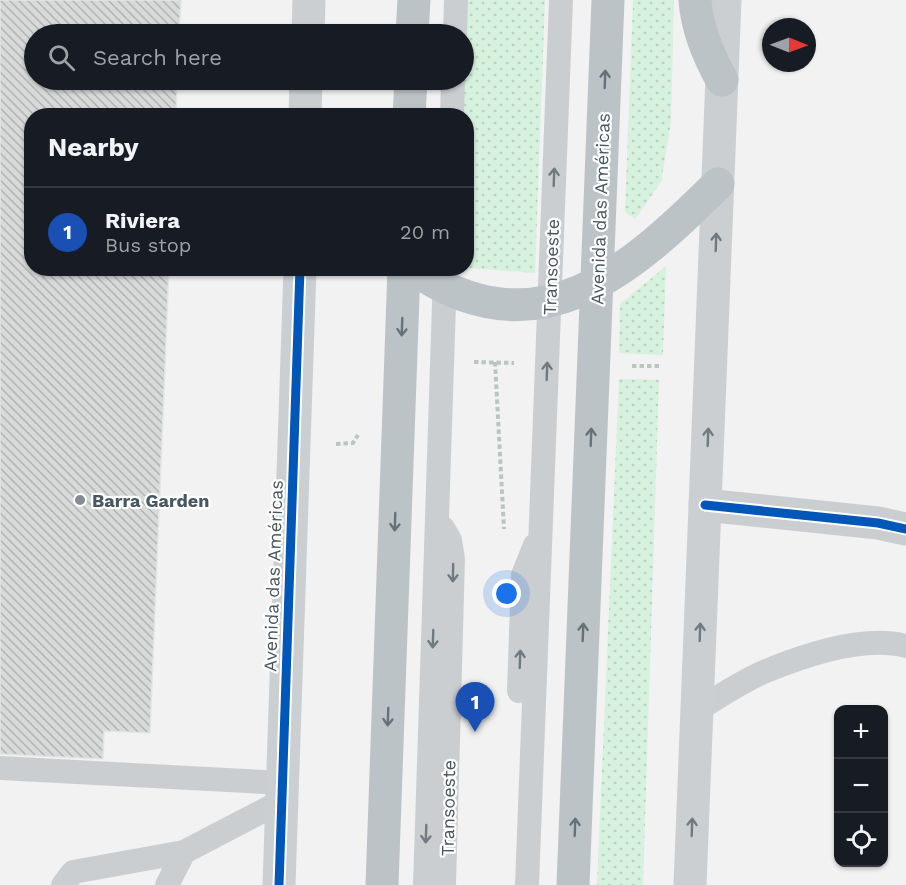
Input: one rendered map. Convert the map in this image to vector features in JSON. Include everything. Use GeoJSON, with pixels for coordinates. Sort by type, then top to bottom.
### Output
{"type":"FeatureCollection","features":[{"type":"Feature","properties":{"kind":"highway"},"geometry":{"type":"LineString","coordinates":[[413,24],[414,0]]}},
{"type":"Feature","properties":{"kind":"highway","name":"Avenida das Américas"},"geometry":{"type":"LineString","coordinates":[[573,885],[608,0]]}},
{"type":"Feature","properties":{"kind":"highway"},"geometry":{"type":"LineString","coordinates":[[695,0],[696,16],[708,55],[722,80]]}},
{"type":"Feature","properties":{"kind":"highway"},"geometry":{"type":"LineString","coordinates":[[410,108],[411,90]]}},
{"type":"Feature","properties":{"kind":"highway"},"geometry":{"type":"LineString","coordinates":[[445,279],[466,298],[495,303],[550,301],[597,284],[663,238],[718,184]]}},
{"type":"Feature","properties":{"kind":"highway"},"geometry":{"type":"LineString","coordinates":[[382,885],[404,276]]}},
{"type":"Feature","properties":{"kind":"main road"},"geometry":{"type":"LineString","coordinates":[[308,24],[309,0]]}},
{"type":"Feature","properties":{"kind":"main road"},"geometry":{"type":"LineString","coordinates":[[690,885],[725,0]]}},
{"type":"Feature","properties":{"kind":"main road"},"geometry":{"type":"LineString","coordinates":[[305,108],[306,90]]}},
{"type":"Feature","properties":{"kind":"main road","name":"Avenida das Américas"},"geometry":{"type":"LineString","coordinates":[[279,885],[300,276]]}},
{"type":"Feature","properties":{"kind":"street"},"geometry":{"type":"LineString","coordinates":[[705,505],[878,523],[906,529]]}},
{"type":"Feature","properties":{"kind":"lane"},"geometry":{"type":"LineString","coordinates":[[455,24],[456,0]]}},
{"type":"Feature","properties":{"kind":"lane","name":"Transoeste"},"geometry":{"type":"LineString","coordinates":[[527,885],[561,0]]}},
{"type":"Feature","properties":{"kind":"lane"},"geometry":{"type":"LineString","coordinates":[[452,108],[453,90]]}},
{"type":"Feature","properties":{"kind":"lane","name":"Transoeste"},"geometry":{"type":"LineString","coordinates":[[425,885],[445,279]]}},
{"type":"Feature","properties":{"kind":"lane","name":"Transoeste"},"geometry":{"type":"LineString","coordinates":[[437,518],[450,540],[453,559],[444,885]]}},
{"type":"Feature","properties":{"kind":"lane","name":"Transoeste"},"geometry":{"type":"LineString","coordinates":[[515,885],[513,875],[523,575],[541,535]]}},
{"type":"Feature","properties":{"kind":"lane"},"geometry":{"type":"LineString","coordinates":[[697,710],[765,671],[840,647],[891,642],[906,646]]}},
{"type":"Feature","properties":{"kind":"lane"},"geometry":{"type":"LineString","coordinates":[[0,768],[283,792]]}},
{"type":"Feature","properties":{"kind":"lane"},"geometry":{"type":"LineString","coordinates":[[63,885],[73,872],[184,852],[283,792]]}},
{"type":"Feature","properties":{"kind":"lane"},"geometry":{"type":"LineString","coordinates":[[167,885],[184,852]]}},
{"type":"Feature","properties":{"kind":"path"},"geometry":{"type":"LineString","coordinates":[[465,362],[525,363]]}},
{"type":"Feature","properties":{"kind":"path"},"geometry":{"type":"LineString","coordinates":[[495,362],[504,535]]}},
{"type":"Feature","properties":{"kind":"path"},"geometry":{"type":"LineString","coordinates":[[629,366],[660,366]]}},
{"type":"Feature","properties":{"kind":"path"},"geometry":{"type":"LineString","coordinates":[[336,444],[354,442],[358,436],[358,425]]}},
{"type":"Feature","properties":{"kind":"green space"},"geometry":{"type":"Polygon","coordinates":[[[464,0],[545,0],[535,273],[474,269],[474,108],[461,108],[463,90],[474,90],[474,24],[464,24],[464,0]]]}},
{"type":"Feature","properties":{"kind":"green space"},"geometry":{"type":"Polygon","coordinates":[[[633,0],[674,0],[671,122],[661,182],[635,219],[625,212],[633,0]]]}},
{"type":"Feature","properties":{"kind":"green space"},"geometry":{"type":"Polygon","coordinates":[[[666,266],[663,355],[619,353],[620,304],[666,266]]]}},
{"type":"Feature","properties":{"kind":"green space"},"geometry":{"type":"Polygon","coordinates":[[[619,379],[659,380],[643,885],[597,885],[619,379]]]}},
{"type":"Feature","properties":{"kind":"building","name":"Barra Garden"},"geometry":{"type":"Polygon","coordinates":[[[0,0],[181,0],[180,24],[24,24],[24,90],[177,90],[176,108],[24,108],[24,276],[169,276],[150,733],[104,731],[103,759],[0,754],[0,0]]]}},
{"type":"Feature","properties":{"kind":"cycle path"},"geometry":{"type":"LineString","coordinates":[[279,885],[300,276]]}},
{"type":"Feature","properties":{"kind":"cycle path"},"geometry":{"type":"LineString","coordinates":[[705,505],[878,523],[906,529]]}},
{"type":"Feature","properties":{"kind":"place","name":"Barra Garden"},"geometry":{"type":"Point","coordinates":[80,500]}},
{"type":"Feature","properties":{"kind":"place","name":"Riviera"},"geometry":{"type":"Point","coordinates":[475,732]}}]}
